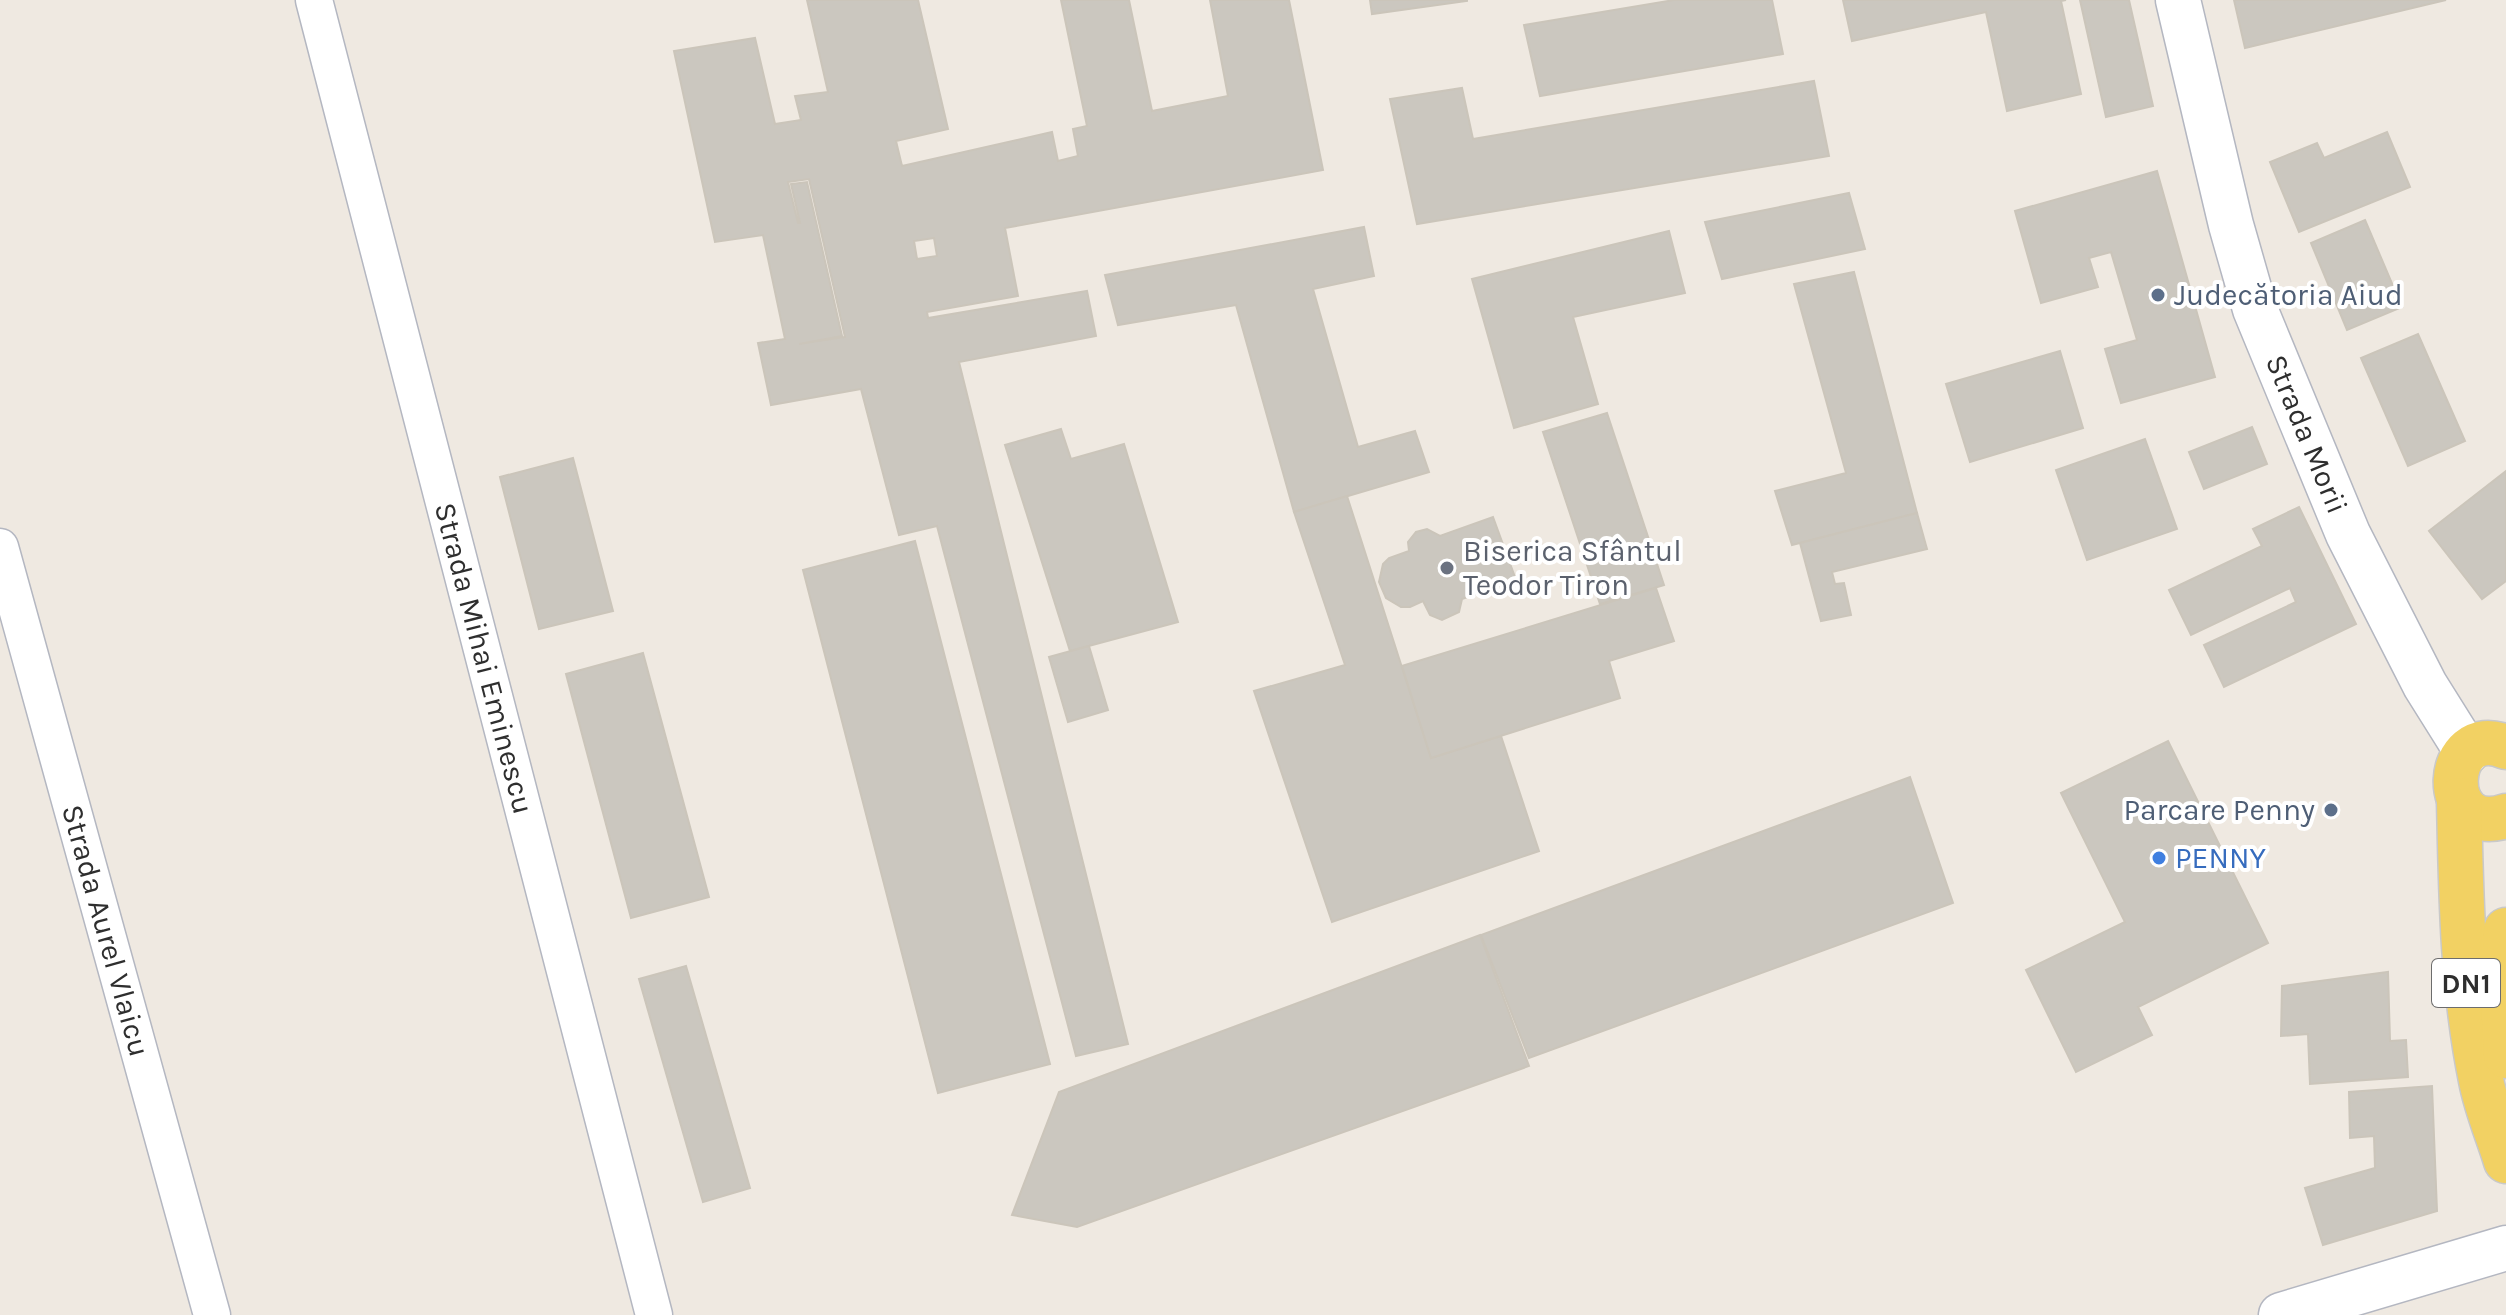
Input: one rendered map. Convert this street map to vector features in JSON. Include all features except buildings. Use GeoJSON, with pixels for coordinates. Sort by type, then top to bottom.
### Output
{"type":"FeatureCollection","features":[{"type":"Feature","properties":{"kind":"main road","name":"Strada Morii"},"geometry":{"type":"LineString","coordinates":[[2178,0],[2228,211],[2255,309],[2348,534],[2425,685],[2490,738]]}},
{"type":"Feature","properties":{"kind":"main road","name":"DN1"},"geometry":{"type":"LineString","coordinates":[[2490,738],[2456,772],[2454,783],[2459,800],[2466,980],[2481,1082],[2506,1161]]}},
{"type":"Feature","properties":{"kind":"main road"},"geometry":{"type":"LineString","coordinates":[[2459,800],[2470,812],[2485,819],[2506,816]]}},
{"type":"Feature","properties":{"kind":"main road","name":"DN1"},"geometry":{"type":"LineString","coordinates":[[2506,930],[2503,1002],[2506,1056]]}},
{"type":"Feature","properties":{"kind":"main road"},"geometry":{"type":"LineString","coordinates":[[2281,1315],[2506,1248]]}},
{"type":"Feature","properties":{"kind":"street","name":"Strada Mihai Eminescu"},"geometry":{"type":"LineString","coordinates":[[314,0],[654,1315]]}},
{"type":"Feature","properties":{"kind":"street","name":"Strada Aurel Vlaicu"},"geometry":{"type":"LineString","coordinates":[[0,547],[212,1315]]}},
{"type":"Feature","properties":{"kind":"place","name":"Judecătoria Aiud"},"geometry":{"type":"Point","coordinates":[2158,295]}},
{"type":"Feature","properties":{"kind":"place","name":"Biserica Sfântul Teodor Tiron"},"geometry":{"type":"Point","coordinates":[1447,568]}},
{"type":"Feature","properties":{"kind":"place","name":"Parcare Penny"},"geometry":{"type":"Point","coordinates":[2331,810]}},
{"type":"Feature","properties":{"kind":"place","name":"PENNY"},"geometry":{"type":"Point","coordinates":[2159,858]}}]}
